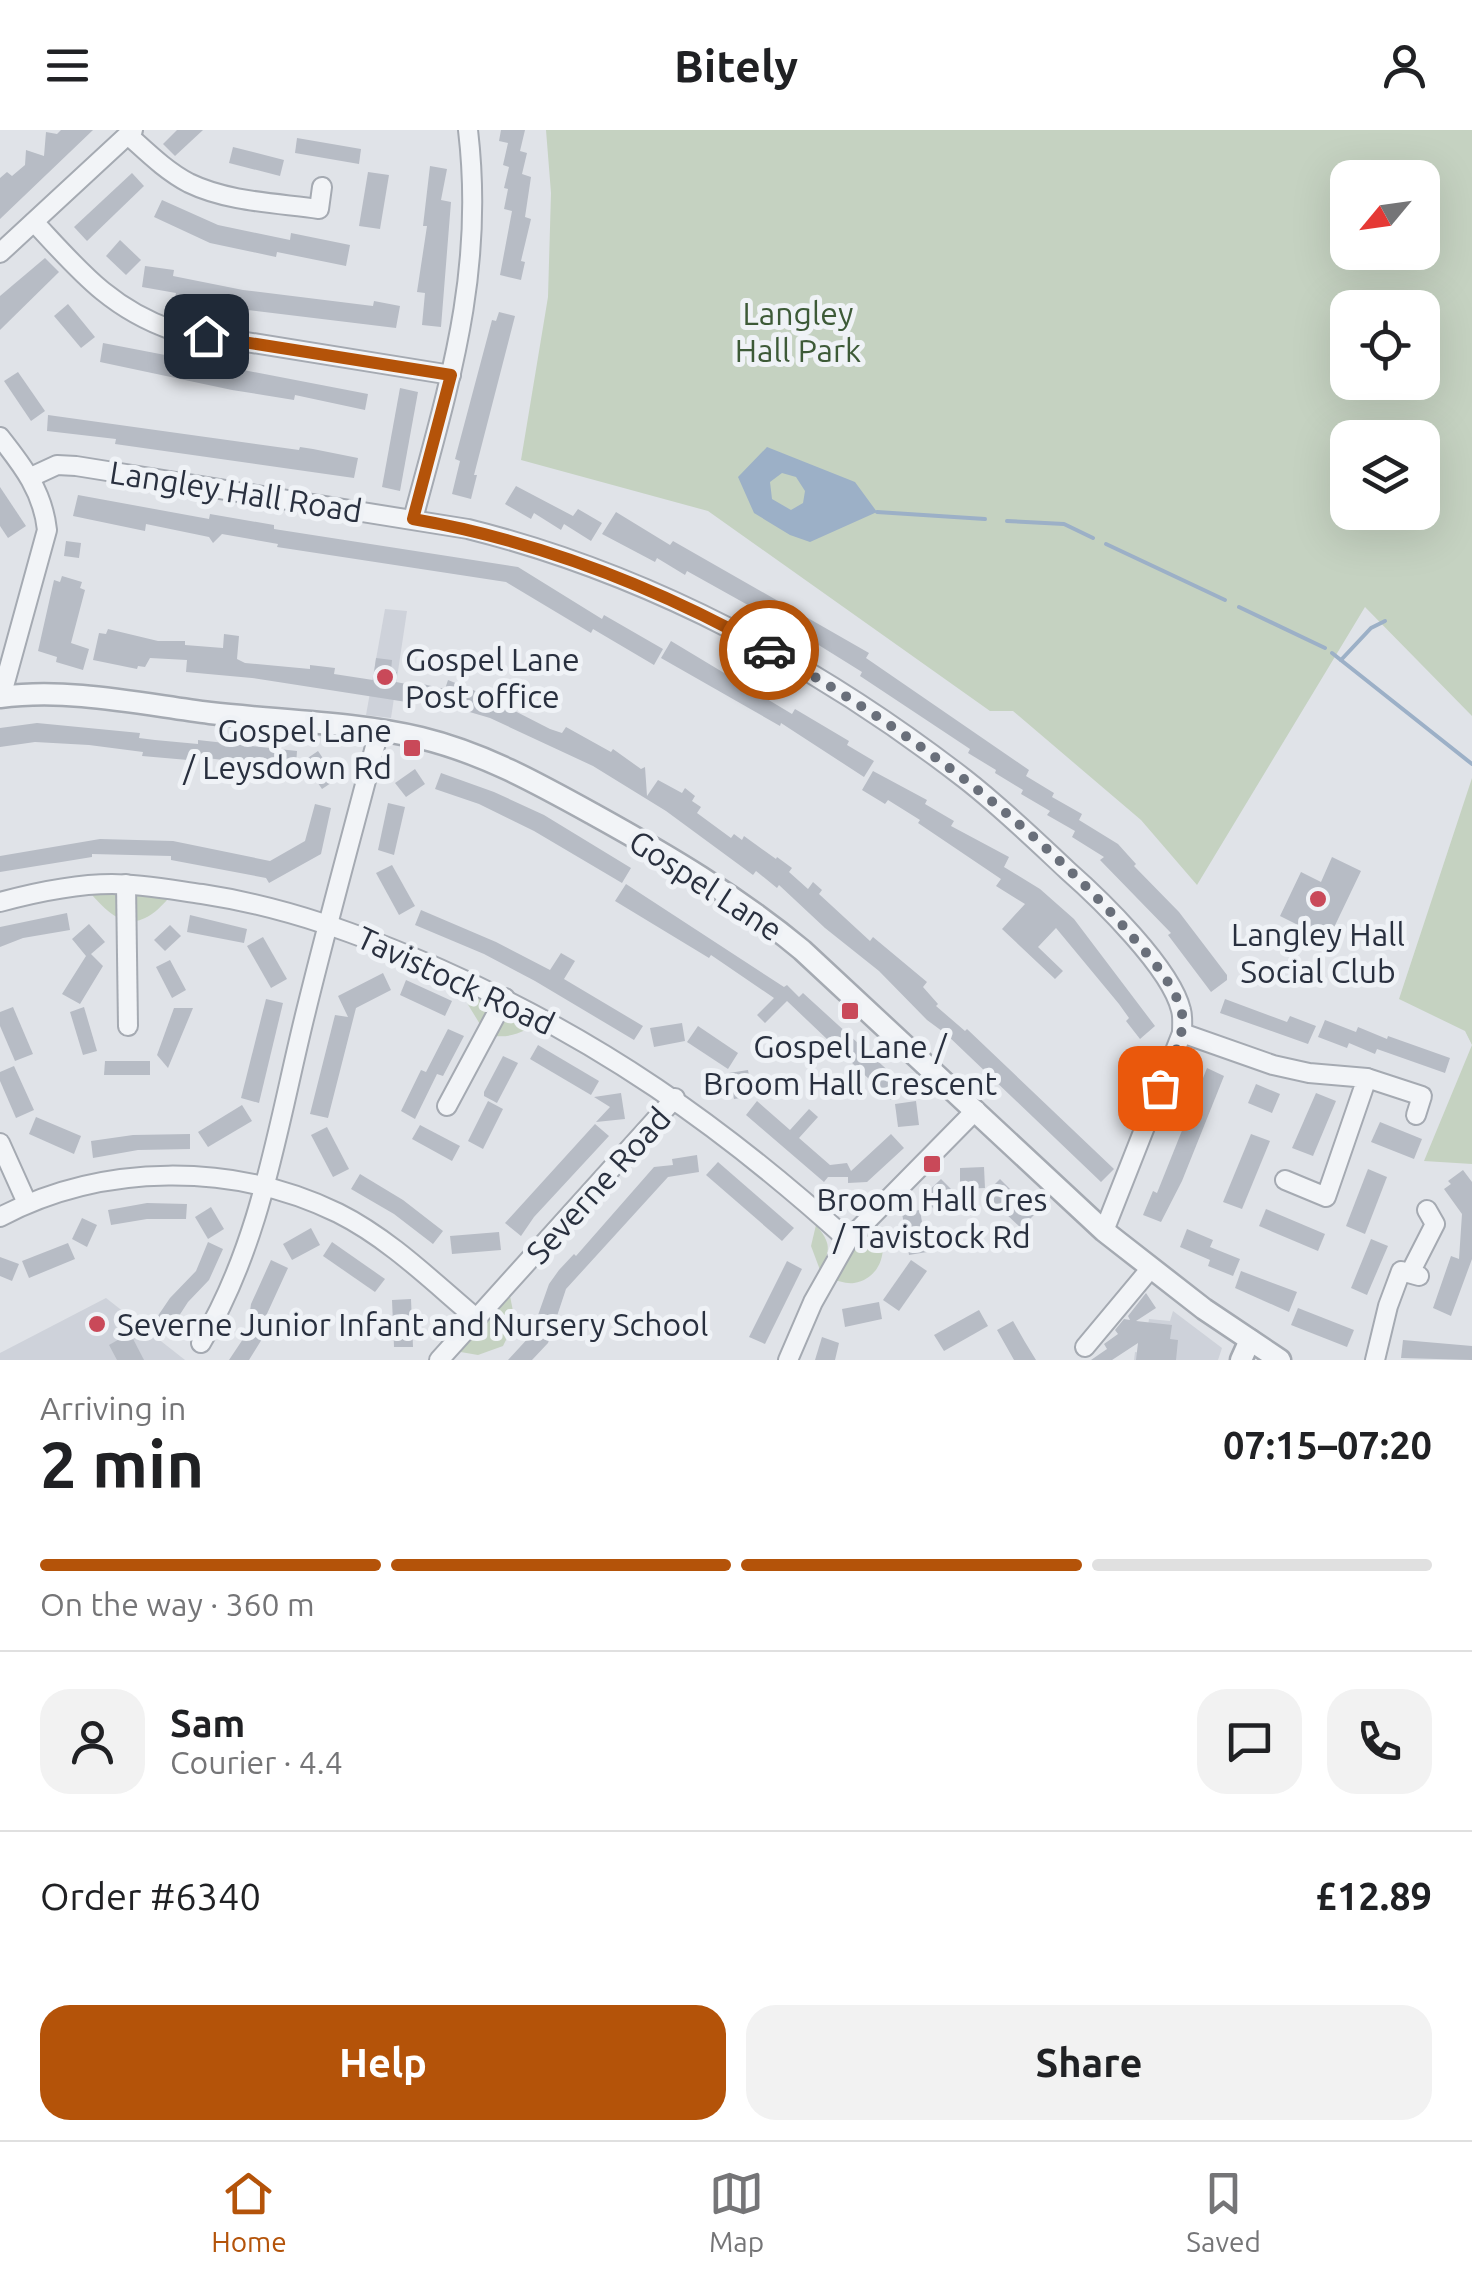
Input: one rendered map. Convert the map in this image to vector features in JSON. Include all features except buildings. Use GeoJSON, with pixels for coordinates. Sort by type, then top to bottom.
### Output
{"type":"FeatureCollection","features":[{"type":"Feature","properties":{"kind":"street"},"geometry":{"type":"LineString","coordinates":[[413,519],[464,317],[472,246],[468,130]]}},
{"type":"Feature","properties":{"kind":"street"},"geometry":{"type":"LineString","coordinates":[[0,253],[131,132],[161,165],[212,192],[319,210],[322,187]]}},
{"type":"Feature","properties":{"kind":"street"},"geometry":{"type":"LineString","coordinates":[[34,222],[104,295],[145,321],[172,330],[451,375]]}},
{"type":"Feature","properties":{"kind":"street"},"geometry":{"type":"LineString","coordinates":[[0,437],[31,477],[45,511],[47,530],[0,698]]}},
{"type":"Feature","properties":{"kind":"street","name":"Langley Hall Road"},"geometry":{"type":"LineString","coordinates":[[31,477],[57,465],[76,466],[413,519],[520,542],[640,584],[791,663],[908,736],[968,782],[1096,896],[1142,948],[1173,991],[1182,1012],[1182,1032]]}},
{"type":"Feature","properties":{"kind":"street","name":"Gospel Lane"},"geometry":{"type":"LineString","coordinates":[[0,698],[35,693],[108,698],[379,730],[441,744],[508,768],[720,886],[802,950],[1104,1231],[1280,1360]]}},
{"type":"Feature","properties":{"kind":"street"},"geometry":{"type":"LineString","coordinates":[[201,1342],[222,1308],[240,1266],[264,1189],[379,730]]}},
{"type":"Feature","properties":{"kind":"street"},"geometry":{"type":"LineString","coordinates":[[126,884],[128,1026]]}},
{"type":"Feature","properties":{"kind":"street","name":"Tavistock Road"},"geometry":{"type":"LineString","coordinates":[[0,902],[55,889],[126,884],[236,900],[330,923],[505,998],[589,1044],[675,1098],[763,1164],[848,1240]]}},
{"type":"Feature","properties":{"kind":"street"},"geometry":{"type":"LineString","coordinates":[[447,1106],[505,998]]}},
{"type":"Feature","properties":{"kind":"street"},"geometry":{"type":"LineString","coordinates":[[1104,1231],[1182,1032],[1273,1065],[1367,1078],[1422,1096],[1416,1115]]}},
{"type":"Feature","properties":{"kind":"street"},"geometry":{"type":"LineString","coordinates":[[1286,1180],[1326,1197],[1367,1078]]}},
{"type":"Feature","properties":{"kind":"street","name":"Severne Road"},"geometry":{"type":"LineString","coordinates":[[439,1360],[675,1098]]}},
{"type":"Feature","properties":{"kind":"street"},"geometry":{"type":"LineString","coordinates":[[788,1360],[813,1302],[848,1240],[976,1110]]}},
{"type":"Feature","properties":{"kind":"street"},"geometry":{"type":"LineString","coordinates":[[0,1143],[27,1203]]}},
{"type":"Feature","properties":{"kind":"street"},"geometry":{"type":"LineString","coordinates":[[0,1216],[27,1203],[95,1182],[162,1176],[210,1177],[316,1204],[358,1224],[477,1319]]}},
{"type":"Feature","properties":{"kind":"street"},"geometry":{"type":"LineString","coordinates":[[1376,1360],[1388,1306],[1401,1271],[1414,1274],[1434,1232],[1436,1224],[1427,1210]]}},
{"type":"Feature","properties":{"kind":"street"},"geometry":{"type":"LineString","coordinates":[[1085,1347],[1151,1268]]}},
{"type":"Feature","properties":{"kind":"street"},"geometry":{"type":"LineString","coordinates":[[1241,1360],[1250,1340]]}},
{"type":"Feature","properties":{"kind":"shaded area"},"geometry":{"type":"Polygon","coordinates":[[[385,609],[407,611],[391,718],[366,715],[385,609]]]}},
{"type":"Feature","properties":{"kind":"shaded area","name":"Severne Junior Infant and Nursery School"},"geometry":{"type":"Polygon","coordinates":[[[106,1298],[185,1360],[0,1360],[0,1353],[106,1298]]]}},
{"type":"Feature","properties":{"kind":"shaded area"},"geometry":{"type":"Polygon","coordinates":[[[1173,1311],[1222,1348],[1218,1360],[1134,1360],[1135,1352],[1144,1353],[1149,1319],[1170,1321],[1173,1311]]]}},
{"type":"Feature","properties":{"kind":"green space","name":"Langley Hall Park"},"geometry":{"type":"Polygon","coordinates":[[[546,130],[1472,130],[1472,716],[1365,607],[1197,885],[1141,820],[1013,711],[990,711],[708,511],[521,460],[548,297],[551,193],[546,130]]]}},
{"type":"Feature","properties":{"kind":"green space"},"geometry":{"type":"Polygon","coordinates":[[[1472,778],[1472,1045],[1465,1031],[1399,999],[1472,778]]]}},
{"type":"Feature","properties":{"kind":"green space"},"geometry":{"type":"Polygon","coordinates":[[[84,885],[175,890],[150,915],[128,921],[107,910],[84,885]]]}},
{"type":"Feature","properties":{"kind":"green space"},"geometry":{"type":"Polygon","coordinates":[[[465,981],[545,1020],[509,1036],[486,1034],[467,1003],[465,981]]]}},
{"type":"Feature","properties":{"kind":"green space"},"geometry":{"type":"Polygon","coordinates":[[[1472,1045],[1472,1164],[1424,1161],[1472,1045]]]}},
{"type":"Feature","properties":{"kind":"green space"},"geometry":{"type":"Polygon","coordinates":[[[875,1222],[883,1249],[878,1267],[864,1280],[854,1283],[829,1278],[875,1222]]]}},
{"type":"Feature","properties":{"kind":"green space"},"geometry":{"type":"Polygon","coordinates":[[[816,1225],[828,1247],[820,1270],[811,1246],[816,1225]]]}},
{"type":"Feature","properties":{"kind":"green space"},"geometry":{"type":"Polygon","coordinates":[[[508,1285],[515,1322],[503,1346],[478,1355],[449,1350],[508,1285]]]}},
{"type":"Feature","properties":{"kind":"water"},"geometry":{"type":"Polygon","coordinates":[[[767,447],[855,482],[877,512],[810,542],[754,513],[738,477],[767,447]],[[782,473],[770,482],[772,499],[791,510],[803,503],[805,491],[796,477],[782,473]]]}},
{"type":"Feature","properties":{"kind":"waterway"},"geometry":{"type":"LineString","coordinates":[[877,512],[985,519]]}},
{"type":"Feature","properties":{"kind":"waterway"},"geometry":{"type":"LineString","coordinates":[[1007,521],[1064,524],[1093,538]]}},
{"type":"Feature","properties":{"kind":"waterway"},"geometry":{"type":"LineString","coordinates":[[1106,544],[1225,600]]}},
{"type":"Feature","properties":{"kind":"waterway"},"geometry":{"type":"LineString","coordinates":[[1239,607],[1325,648]]}},
{"type":"Feature","properties":{"kind":"waterway"},"geometry":{"type":"LineString","coordinates":[[1341,660],[1371,628],[1385,621]]}},
{"type":"Feature","properties":{"kind":"waterway"},"geometry":{"type":"LineString","coordinates":[[1332,653],[1472,764]]}},
{"type":"Feature","properties":{"kind":"way so far"},"geometry":{"type":"LineString","coordinates":[[769,650],[908,736],[968,782],[1096,896],[1142,948],[1173,991],[1182,1012],[1182,1032],[1160,1088]]}},
{"type":"Feature","properties":{"kind":"place","name":"Gospel Lane Post office"},"geometry":{"type":"Point","coordinates":[385,677]}},
{"type":"Feature","properties":{"kind":"place","name":"Gospel Lane / Leysdown Rd"},"geometry":{"type":"Point","coordinates":[412,748]}},
{"type":"Feature","properties":{"kind":"place","name":"Langley Hall Social Club"},"geometry":{"type":"Point","coordinates":[1318,899]}},
{"type":"Feature","properties":{"kind":"place","name":"Gospel Lane / Broom Hall Crescent"},"geometry":{"type":"Point","coordinates":[850,1011]}},
{"type":"Feature","properties":{"kind":"place","name":"Broom Hall Cres / Tavistock Rd"},"geometry":{"type":"Point","coordinates":[932,1164]}},
{"type":"Feature","properties":{"kind":"place","name":"Severne Junior Infant and Nursery School"},"geometry":{"type":"Point","coordinates":[97,1324]}},
{"type":"Feature","properties":{"kind":"route"},"geometry":{"type":"LineString","coordinates":[[206,336],[451,375],[413,519],[520,542],[640,584],[769,650]]}}]}
